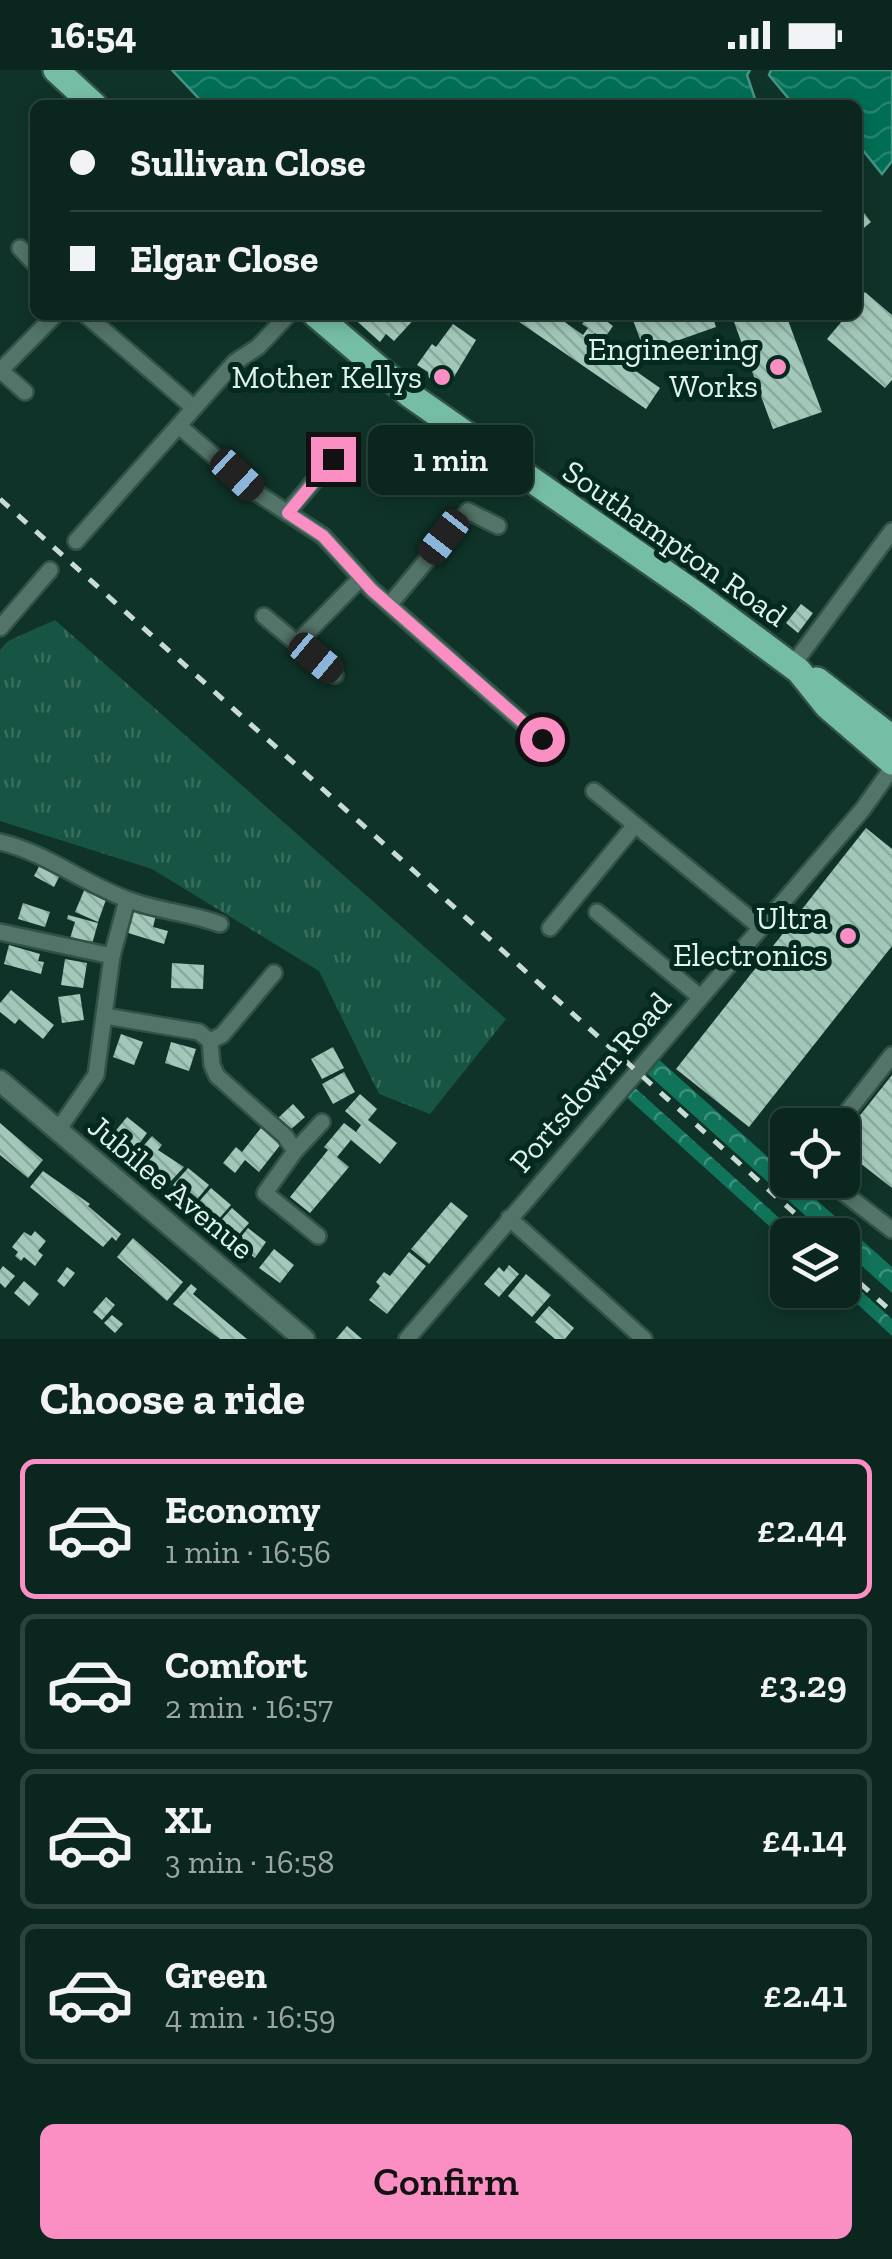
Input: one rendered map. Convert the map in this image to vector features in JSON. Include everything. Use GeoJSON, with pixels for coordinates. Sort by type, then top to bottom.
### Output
{"type":"FeatureCollection","features":[{"type":"Feature","properties":{"kind":"main road"},"geometry":{"type":"LineString","coordinates":[[56,70],[89,100]]}},
{"type":"Feature","properties":{"kind":"main road","name":"Southampton Road"},"geometry":{"type":"LineString","coordinates":[[322,320],[410,395],[697,595],[796,669],[826,706],[892,765]]}},
{"type":"Feature","properties":{"kind":"main road"},"geometry":{"type":"LineString","coordinates":[[796,669],[827,684],[892,738]]}},
{"type":"Feature","properties":{"kind":"street"},"geometry":{"type":"LineString","coordinates":[[20,248],[30,259]]}},
{"type":"Feature","properties":{"kind":"street"},"geometry":{"type":"LineString","coordinates":[[25,392],[0,370],[50,320]]}},
{"type":"Feature","properties":{"kind":"street"},"geometry":{"type":"LineString","coordinates":[[92,320],[194,408]]}},
{"type":"Feature","properties":{"kind":"street"},"geometry":{"type":"LineString","coordinates":[[76,541],[235,362],[258,347],[283,320]]}},
{"type":"Feature","properties":{"kind":"street"},"geometry":{"type":"LineString","coordinates":[[179,426],[256,493],[323,536],[361,578],[542,739]]}},
{"type":"Feature","properties":{"kind":"street"},"geometry":{"type":"LineString","coordinates":[[288,513],[333,459]]}},
{"type":"Feature","properties":{"kind":"street"},"geometry":{"type":"LineString","coordinates":[[390,604],[470,503],[498,526]]}},
{"type":"Feature","properties":{"kind":"street"},"geometry":{"type":"LineString","coordinates":[[796,669],[892,531]]}},
{"type":"Feature","properties":{"kind":"street"},"geometry":{"type":"LineString","coordinates":[[0,628],[50,570]]}},
{"type":"Feature","properties":{"kind":"street"},"geometry":{"type":"LineString","coordinates":[[297,642],[361,578]]}},
{"type":"Feature","properties":{"kind":"street"},"geometry":{"type":"LineString","coordinates":[[264,616],[335,674]]}},
{"type":"Feature","properties":{"kind":"street","name":"Portsdown Road"},"geometry":{"type":"LineString","coordinates":[[407,1339],[863,809],[892,765]]}},
{"type":"Feature","properties":{"kind":"street"},"geometry":{"type":"LineString","coordinates":[[594,791],[760,927]]}},
{"type":"Feature","properties":{"kind":"street"},"geometry":{"type":"LineString","coordinates":[[550,928],[635,825]]}},
{"type":"Feature","properties":{"kind":"street"},"geometry":{"type":"LineString","coordinates":[[0,842],[44,856],[127,900],[220,924]]}},
{"type":"Feature","properties":{"kind":"street"},"geometry":{"type":"LineString","coordinates":[[58,1130],[96,1075],[112,956],[127,900]]}},
{"type":"Feature","properties":{"kind":"street"},"geometry":{"type":"LineString","coordinates":[[597,912],[699,996]]}},
{"type":"Feature","properties":{"kind":"street"},"geometry":{"type":"LineString","coordinates":[[0,932],[112,956]]}},
{"type":"Feature","properties":{"kind":"street"},"geometry":{"type":"LineString","coordinates":[[210,1040],[222,1035],[274,973]]}},
{"type":"Feature","properties":{"kind":"street"},"geometry":{"type":"LineString","coordinates":[[105,1016],[199,1032],[210,1040],[217,1076],[284,1136],[295,1151]]}},
{"type":"Feature","properties":{"kind":"street"},"geometry":{"type":"LineString","coordinates":[[850,1108],[892,1055]]}},
{"type":"Feature","properties":{"kind":"street","name":"Jubilee Avenue"},"geometry":{"type":"LineString","coordinates":[[0,1081],[304,1339]]}},
{"type":"Feature","properties":{"kind":"street"},"geometry":{"type":"LineString","coordinates":[[318,1236],[264,1193],[322,1122]]}},
{"type":"Feature","properties":{"kind":"street"},"geometry":{"type":"LineString","coordinates":[[850,1198],[892,1230]]}},
{"type":"Feature","properties":{"kind":"street"},"geometry":{"type":"LineString","coordinates":[[509,1218],[644,1339]]}},
{"type":"Feature","properties":{"kind":"green space"},"geometry":{"type":"Polygon","coordinates":[[[55,620],[506,1019],[430,1114],[379,1094],[319,971],[152,869],[0,821],[0,650],[8,641],[55,620]]]}},
{"type":"Feature","properties":{"kind":"green space"},"geometry":{"type":"Polygon","coordinates":[[[656,1057],[770,1159],[770,1184],[641,1068],[656,1057]]]}},
{"type":"Feature","properties":{"kind":"green space"},"geometry":{"type":"Polygon","coordinates":[[[632,1085],[779,1218],[770,1218],[770,1227],[623,1094],[632,1085]]]}},
{"type":"Feature","properties":{"kind":"green space"},"geometry":{"type":"Polygon","coordinates":[[[786,1198],[814,1198],[837,1218],[808,1218],[786,1198]]]}},
{"type":"Feature","properties":{"kind":"green space"},"geometry":{"type":"Polygon","coordinates":[[[860,1239],[892,1267],[892,1293],[860,1264],[860,1239]]]}},
{"type":"Feature","properties":{"kind":"green space"},"geometry":{"type":"Polygon","coordinates":[[[860,1290],[892,1319],[892,1336],[860,1307],[860,1290]]]}},
{"type":"Feature","properties":{"kind":"water"},"geometry":{"type":"Polygon","coordinates":[[[172,70],[750,70],[747,75],[755,100],[200,100],[172,70]]]}},
{"type":"Feature","properties":{"kind":"water"},"geometry":{"type":"Polygon","coordinates":[[[771,70],[892,70],[892,161],[882,174],[862,149],[862,100],[790,100],[769,75],[771,70]]]}},
{"type":"Feature","properties":{"kind":"building"},"geometry":{"type":"Polygon","coordinates":[[[862,210],[871,222],[862,230],[862,210]]]}},
{"type":"Feature","properties":{"kind":"building"},"geometry":{"type":"Polygon","coordinates":[[[865,292],[892,315],[892,380],[885,388],[827,339],[843,320],[862,320],[865,292]]]}},
{"type":"Feature","properties":{"kind":"building"},"geometry":{"type":"Polygon","coordinates":[[[356,320],[413,320],[394,341],[386,334],[380,342],[356,320]]]}},
{"type":"Feature","properties":{"kind":"building"},"geometry":{"type":"Polygon","coordinates":[[[516,320],[562,320],[583,335],[588,328],[582,324],[585,320],[605,320],[613,326],[604,339],[595,333],[590,339],[660,388],[646,409],[516,320]]]}},
{"type":"Feature","properties":{"kind":"building"},"geometry":{"type":"Polygon","coordinates":[[[633,320],[714,320],[716,327],[645,352],[633,320]]]}},
{"type":"Feature","properties":{"kind":"building","name":"Engineering Works"},"geometry":{"type":"Polygon","coordinates":[[[788,320],[822,412],[773,429],[734,322],[788,320]]]}},
{"type":"Feature","properties":{"kind":"building"},"geometry":{"type":"Polygon","coordinates":[[[453,324],[476,340],[448,387],[435,377],[429,378],[428,372],[417,365],[453,324]]]}},
{"type":"Feature","properties":{"kind":"building"},"geometry":{"type":"Polygon","coordinates":[[[801,604],[813,613],[798,633],[786,623],[801,604]]]}},
{"type":"Feature","properties":{"kind":"building"},"geometry":{"type":"Polygon","coordinates":[[[866,828],[892,849],[892,946],[749,1127],[676,1069],[866,828]]]}},
{"type":"Feature","properties":{"kind":"building"},"geometry":{"type":"Polygon","coordinates":[[[43,859],[63,869],[54,887],[34,876],[43,859]]]}},
{"type":"Feature","properties":{"kind":"building"},"geometry":{"type":"Polygon","coordinates":[[[86,886],[108,894],[98,922],[75,912],[86,886]]]}},
{"type":"Feature","properties":{"kind":"building"},"geometry":{"type":"Polygon","coordinates":[[[23,903],[50,912],[45,927],[18,919],[23,903]]]}},
{"type":"Feature","properties":{"kind":"building"},"geometry":{"type":"Polygon","coordinates":[[[132,908],[156,915],[153,927],[168,931],[164,944],[125,932],[132,908]]]}},
{"type":"Feature","properties":{"kind":"building"},"geometry":{"type":"Polygon","coordinates":[[[68,915],[98,923],[90,951],[68,945],[75,922],[67,919],[68,915]]]}},
{"type":"Feature","properties":{"kind":"building"},"geometry":{"type":"Polygon","coordinates":[[[9,945],[40,954],[38,961],[44,962],[41,974],[4,964],[9,945]]]}},
{"type":"Feature","properties":{"kind":"building"},"geometry":{"type":"Polygon","coordinates":[[[65,959],[87,963],[83,988],[61,985],[65,959]]]}},
{"type":"Feature","properties":{"kind":"building"},"geometry":{"type":"Polygon","coordinates":[[[172,963],[204,965],[203,989],[171,988],[172,963]]]}},
{"type":"Feature","properties":{"kind":"building"},"geometry":{"type":"Polygon","coordinates":[[[11,990],[54,1025],[43,1039],[19,1019],[15,1024],[0,1012],[0,1003],[11,990]]]}},
{"type":"Feature","properties":{"kind":"building"},"geometry":{"type":"Polygon","coordinates":[[[80,994],[84,1020],[62,1023],[58,997],[80,994]]]}},
{"type":"Feature","properties":{"kind":"building"},"geometry":{"type":"Polygon","coordinates":[[[121,1034],[143,1042],[134,1065],[113,1057],[121,1034]]]}},
{"type":"Feature","properties":{"kind":"building"},"geometry":{"type":"Polygon","coordinates":[[[171,1042],[196,1049],[189,1071],[165,1063],[171,1042]]]}},
{"type":"Feature","properties":{"kind":"building"},"geometry":{"type":"Polygon","coordinates":[[[333,1047],[344,1068],[322,1079],[311,1059],[333,1047]]]}},
{"type":"Feature","properties":{"kind":"building"},"geometry":{"type":"Polygon","coordinates":[[[344,1072],[355,1092],[333,1104],[322,1084],[344,1072]]]}},
{"type":"Feature","properties":{"kind":"building"},"geometry":{"type":"Polygon","coordinates":[[[892,1075],[892,1188],[860,1163],[860,1115],[892,1075]]]}},
{"type":"Feature","properties":{"kind":"building"},"geometry":{"type":"Polygon","coordinates":[[[360,1094],[377,1109],[368,1120],[397,1143],[380,1164],[351,1140],[337,1157],[349,1167],[310,1213],[290,1197],[344,1123],[356,1132],[361,1125],[345,1111],[360,1094]]]}},
{"type":"Feature","properties":{"kind":"building"},"geometry":{"type":"Polygon","coordinates":[[[293,1104],[305,1117],[289,1131],[278,1118],[293,1104]]]}},
{"type":"Feature","properties":{"kind":"building"},"geometry":{"type":"Polygon","coordinates":[[[127,1117],[147,1133],[134,1151],[113,1134],[127,1117]]]}},
{"type":"Feature","properties":{"kind":"building"},"geometry":{"type":"Polygon","coordinates":[[[0,1123],[43,1160],[28,1178],[0,1155],[0,1123]]]}},
{"type":"Feature","properties":{"kind":"building"},"geometry":{"type":"Polygon","coordinates":[[[261,1128],[281,1144],[259,1172],[245,1160],[235,1173],[223,1163],[236,1147],[242,1152],[261,1128]]]}},
{"type":"Feature","properties":{"kind":"building"},"geometry":{"type":"Polygon","coordinates":[[[152,1136],[162,1145],[158,1150],[184,1167],[171,1181],[138,1152],[152,1136]]]}},
{"type":"Feature","properties":{"kind":"building"},"geometry":{"type":"Polygon","coordinates":[[[188,1168],[209,1185],[194,1203],[173,1185],[188,1168]]]}},
{"type":"Feature","properties":{"kind":"building"},"geometry":{"type":"Polygon","coordinates":[[[43,1171],[90,1204],[121,1234],[116,1241],[112,1237],[103,1247],[30,1187],[43,1171]]]}},
{"type":"Feature","properties":{"kind":"building"},"geometry":{"type":"Polygon","coordinates":[[[211,1188],[231,1205],[216,1222],[196,1205],[211,1188]]]}},
{"type":"Feature","properties":{"kind":"building"},"geometry":{"type":"Polygon","coordinates":[[[451,1202],[468,1216],[429,1264],[411,1249],[451,1202]]]}},
{"type":"Feature","properties":{"kind":"building"},"geometry":{"type":"Polygon","coordinates":[[[232,1208],[249,1223],[233,1241],[216,1226],[232,1208]]]}},
{"type":"Feature","properties":{"kind":"building"},"geometry":{"type":"Polygon","coordinates":[[[248,1228],[266,1242],[255,1258],[236,1243],[248,1228]]]}},
{"type":"Feature","properties":{"kind":"building"},"geometry":{"type":"Polygon","coordinates":[[[35,1231],[46,1241],[38,1251],[43,1255],[35,1266],[24,1257],[21,1261],[12,1247],[24,1232],[31,1236],[35,1231]]]}},
{"type":"Feature","properties":{"kind":"building"},"geometry":{"type":"Polygon","coordinates":[[[133,1238],[183,1282],[167,1301],[117,1257],[133,1238]]]}},
{"type":"Feature","properties":{"kind":"building"},"geometry":{"type":"Polygon","coordinates":[[[274,1249],[294,1265],[280,1283],[259,1268],[274,1249]]]}},
{"type":"Feature","properties":{"kind":"building"},"geometry":{"type":"Polygon","coordinates":[[[409,1252],[426,1266],[387,1314],[369,1300],[380,1286],[376,1282],[384,1272],[390,1276],[409,1252]]]}},
{"type":"Feature","properties":{"kind":"building"},"geometry":{"type":"Polygon","coordinates":[[[509,1265],[519,1274],[499,1297],[484,1284],[499,1267],[504,1272],[509,1265]]]}},
{"type":"Feature","properties":{"kind":"building"},"geometry":{"type":"Polygon","coordinates":[[[3,1266],[15,1276],[5,1288],[0,1283],[3,1266]]]}},
{"type":"Feature","properties":{"kind":"building"},"geometry":{"type":"Polygon","coordinates":[[[67,1267],[75,1273],[64,1287],[57,1281],[67,1267]]]}},
{"type":"Feature","properties":{"kind":"building"},"geometry":{"type":"Polygon","coordinates":[[[526,1274],[551,1295],[532,1317],[508,1296],[526,1274]]]}},
{"type":"Feature","properties":{"kind":"building"},"geometry":{"type":"Polygon","coordinates":[[[24,1281],[39,1294],[29,1306],[14,1293],[24,1281]]]}},
{"type":"Feature","properties":{"kind":"building"},"geometry":{"type":"Polygon","coordinates":[[[191,1284],[197,1289],[193,1294],[247,1339],[220,1339],[173,1304],[191,1284]]]}},
{"type":"Feature","properties":{"kind":"building"},"geometry":{"type":"Polygon","coordinates":[[[106,1297],[115,1305],[102,1320],[93,1312],[106,1297]]]}},
{"type":"Feature","properties":{"kind":"building"},"geometry":{"type":"Polygon","coordinates":[[[549,1306],[574,1328],[565,1339],[555,1339],[535,1322],[549,1306]]]}},
{"type":"Feature","properties":{"kind":"building"},"geometry":{"type":"Polygon","coordinates":[[[112,1315],[123,1324],[115,1333],[104,1323],[112,1315]]]}},
{"type":"Feature","properties":{"kind":"building"},"geometry":{"type":"Polygon","coordinates":[[[347,1326],[362,1339],[336,1339],[347,1326]]]}},
{"type":"Feature","properties":{"kind":"railway"},"geometry":{"type":"LineString","coordinates":[[0,499],[800,1218]]}},
{"type":"Feature","properties":{"kind":"railway"},"geometry":{"type":"LineString","coordinates":[[860,1283],[892,1312]]}},
{"type":"Feature","properties":{"kind":"place","name":"Engineering Works"},"geometry":{"type":"Point","coordinates":[778,367]}},
{"type":"Feature","properties":{"kind":"place","name":"Mother Kellys"},"geometry":{"type":"Point","coordinates":[442,377]}},
{"type":"Feature","properties":{"kind":"place","name":"Ultra Electronics"},"geometry":{"type":"Point","coordinates":[848,936]}},
{"type":"Feature","properties":{"kind":"route"},"geometry":{"type":"LineString","coordinates":[[333,459],[288,513],[323,536],[372,590],[542,739]]}}]}
